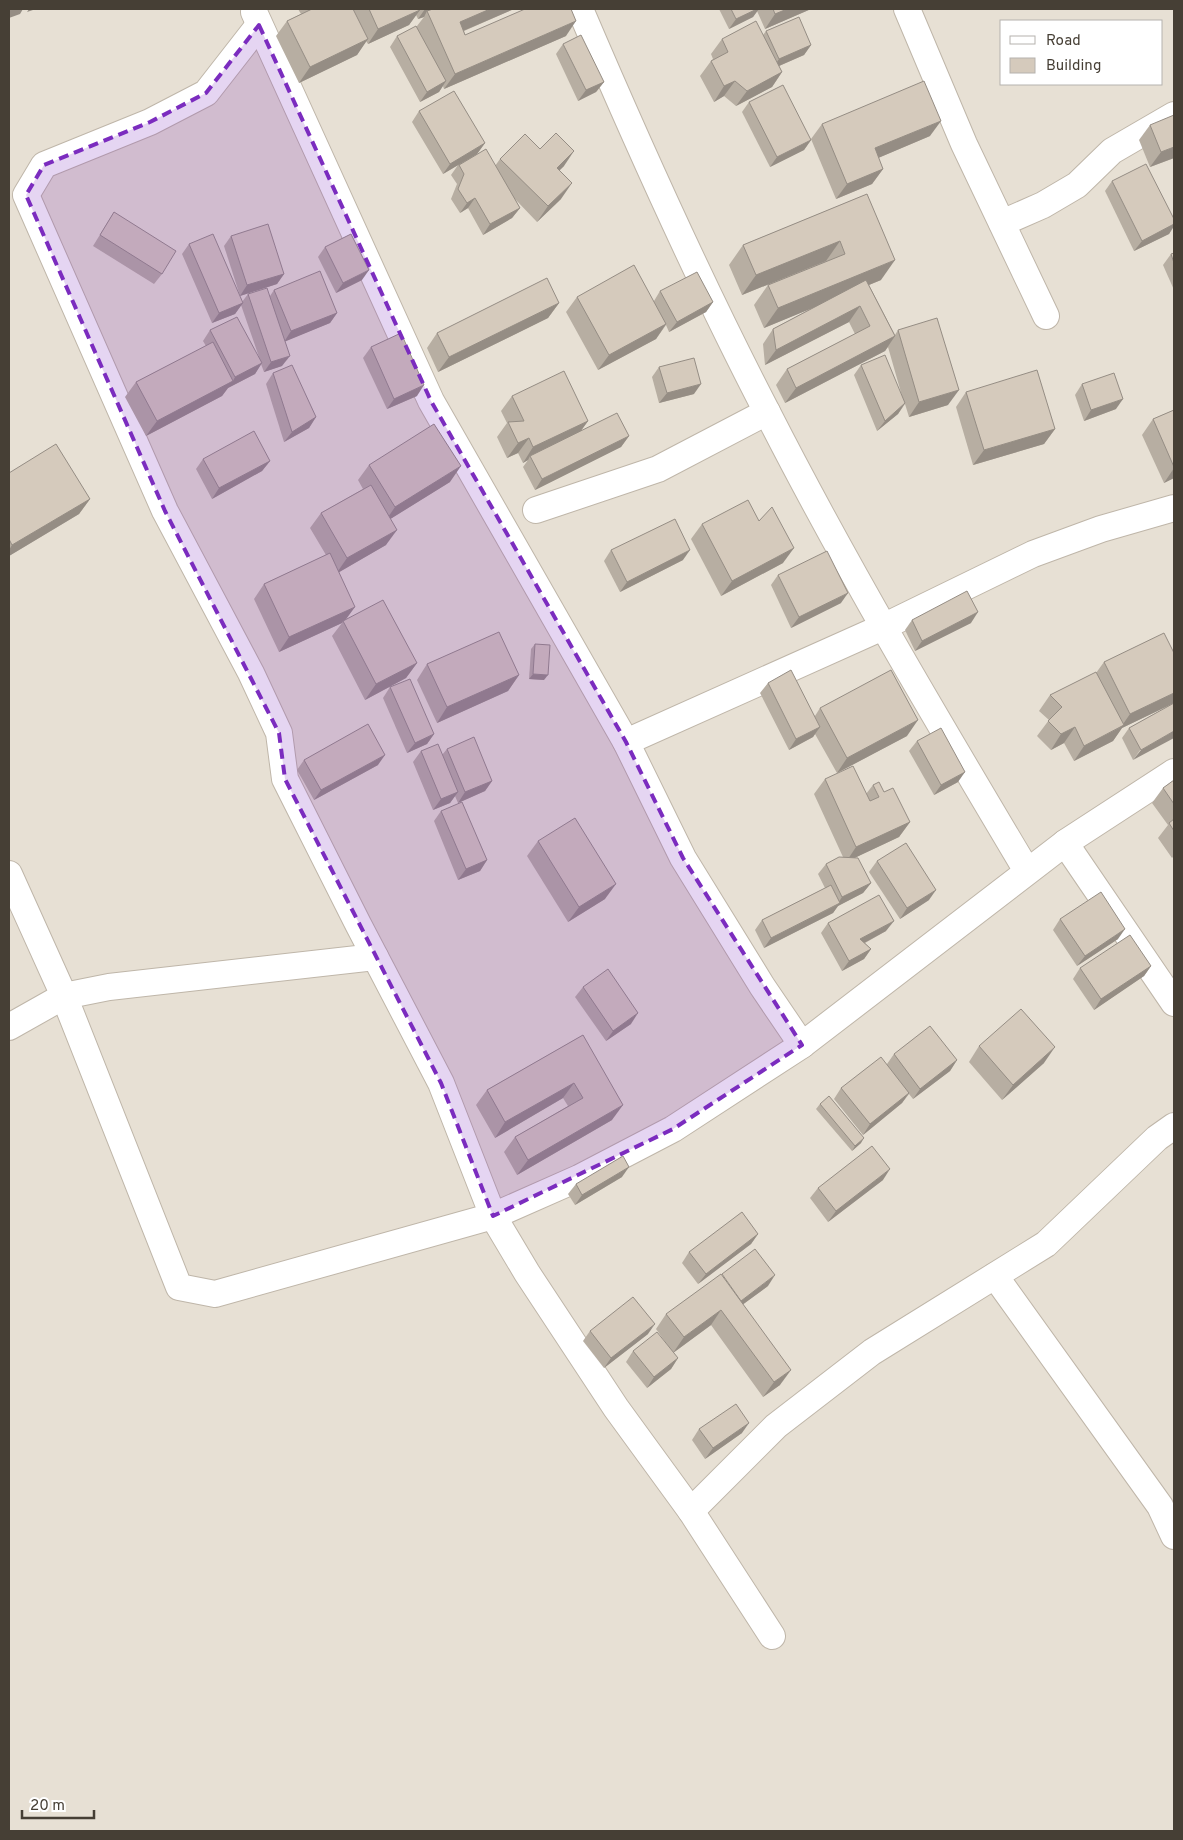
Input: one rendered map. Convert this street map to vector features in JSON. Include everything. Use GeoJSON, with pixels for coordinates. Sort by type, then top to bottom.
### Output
{"type":"FeatureCollection","features":[{"type":"Feature","properties":{"kind":"street"},"geometry":{"type":"LineString","coordinates":[[580,9],[682,237],[767,412],[883,627],[1027,871]]}},
{"type":"Feature","properties":{"kind":"street"},"geometry":{"type":"LineString","coordinates":[[907,9],[964,144],[1046,316]]}},
{"type":"Feature","properties":{"kind":"street"},"geometry":{"type":"LineString","coordinates":[[256,17],[431,400],[626,742],[683,858],[762,986],[802,1044]]}},
{"type":"Feature","properties":{"kind":"street"},"geometry":{"type":"LineString","coordinates":[[256,17],[206,93],[150,122],[44,165],[26,195],[165,511],[251,673],[279,733],[285,779],[441,1083],[493,1216],[527,1272],[616,1408],[691,1511],[772,1636]]}},
{"type":"Feature","properties":{"kind":"street"},"geometry":{"type":"LineString","coordinates":[[1002,223],[1044,205],[1077,185],[1112,151],[1174,115]]}},
{"type":"Feature","properties":{"kind":"street"},"geometry":{"type":"LineString","coordinates":[[536,510],[658,468],[767,412]]}},
{"type":"Feature","properties":{"kind":"street"},"geometry":{"type":"LineString","coordinates":[[626,742],[883,627],[1033,554],[1101,529],[1174,508]]}},
{"type":"Feature","properties":{"kind":"street"},"geometry":{"type":"LineString","coordinates":[[9,874],[64,996],[179,1287],[215,1294],[493,1216],[578,1178],[673,1129],[802,1044],[1065,843],[1174,772]]}},
{"type":"Feature","properties":{"kind":"street"},"geometry":{"type":"LineString","coordinates":[[1065,843],[1174,1003]]}},
{"type":"Feature","properties":{"kind":"street"},"geometry":{"type":"LineString","coordinates":[[9,1027],[64,996],[109,987],[376,957]]}},
{"type":"Feature","properties":{"kind":"street"},"geometry":{"type":"LineString","coordinates":[[691,1511],[776,1426],[872,1352],[1046,1244],[1158,1138],[1174,1126]]}},
{"type":"Feature","properties":{"kind":"street"},"geometry":{"type":"LineString","coordinates":[[995,1276],[1160,1506],[1174,1536]]}},
{"type":"Feature","properties":{"kind":"highlighted area"},"geometry":{"type":"Polygon","coordinates":[[[259,25],[431,401],[626,742],[683,858],[802,1045],[673,1129],[493,1216],[441,1083],[285,779],[279,733],[165,511],[26,195],[44,165],[150,122],[206,93],[259,25]]]}},
{"type":"Feature","properties":{"kind":"shaded area"},"geometry":{"type":"Polygon","coordinates":[[[9,9],[1174,9],[1174,1831],[9,1831],[9,9]]]}},
{"type":"Feature","properties":{"kind":"building"},"geometry":{"type":"Polygon","coordinates":[[[312,9],[353,9],[368,39],[310,67],[287,21],[312,9]]]}},
{"type":"Feature","properties":{"kind":"building"},"geometry":{"type":"Polygon","coordinates":[[[369,9],[419,9],[420,10],[378,29],[369,9]]]}},
{"type":"Feature","properties":{"kind":"building"},"geometry":{"type":"Polygon","coordinates":[[[433,9],[490,9],[460,22],[465,35],[525,9],[571,9],[576,21],[455,74],[427,11],[433,9]]]}},
{"type":"Feature","properties":{"kind":"building"},"geometry":{"type":"Polygon","coordinates":[[[731,9],[757,9],[736,19],[731,9]]]}},
{"type":"Feature","properties":{"kind":"building"},"geometry":{"type":"Polygon","coordinates":[[[773,9],[787,9],[775,14],[773,9]]]}},
{"type":"Feature","properties":{"kind":"building"},"geometry":{"type":"Polygon","coordinates":[[[799,17],[811,45],[779,59],[766,31],[799,17]]]}},
{"type":"Feature","properties":{"kind":"building"},"geometry":{"type":"Polygon","coordinates":[[[756,21],[782,72],[747,91],[735,81],[724,86],[711,61],[728,52],[722,39],[756,21]]]}},
{"type":"Feature","properties":{"kind":"building"},"geometry":{"type":"Polygon","coordinates":[[[416,26],[446,81],[427,92],[397,36],[416,26]]]}},
{"type":"Feature","properties":{"kind":"building"},"geometry":{"type":"Polygon","coordinates":[[[581,35],[604,82],[586,90],[563,44],[581,35]]]}},
{"type":"Feature","properties":{"kind":"building"},"geometry":{"type":"Polygon","coordinates":[[[924,81],[941,121],[875,148],[883,169],[847,184],[822,124],[924,81]]]}},
{"type":"Feature","properties":{"kind":"building"},"geometry":{"type":"Polygon","coordinates":[[[783,85],[811,140],[777,157],[749,102],[783,85]]]}},
{"type":"Feature","properties":{"kind":"building"},"geometry":{"type":"Polygon","coordinates":[[[454,91],[485,143],[450,164],[419,111],[454,91]]]}},
{"type":"Feature","properties":{"kind":"building"},"geometry":{"type":"Polygon","coordinates":[[[1174,115],[1174,147],[1161,152],[1150,125],[1174,115]]]}},
{"type":"Feature","properties":{"kind":"building"},"geometry":{"type":"Polygon","coordinates":[[[556,133],[574,151],[557,168],[572,183],[548,206],[500,159],[525,134],[540,149],[556,133]]]}},
{"type":"Feature","properties":{"kind":"building"},"geometry":{"type":"Polygon","coordinates":[[[486,149],[520,208],[490,224],[475,198],[467,203],[458,189],[464,174],[459,165],[486,149]]]}},
{"type":"Feature","properties":{"kind":"building"},"geometry":{"type":"Polygon","coordinates":[[[1146,164],[1174,219],[1174,224],[1142,241],[1112,181],[1146,164]]]}},
{"type":"Feature","properties":{"kind":"building"},"geometry":{"type":"Polygon","coordinates":[[[867,194],[895,260],[778,308],[768,285],[845,254],[840,241],[756,275],[743,245],[867,194]]]}},
{"type":"Feature","properties":{"kind":"building"},"geometry":{"type":"Polygon","coordinates":[[[114,212],[176,251],[162,274],[100,235],[114,212]]]}},
{"type":"Feature","properties":{"kind":"building"},"geometry":{"type":"Polygon","coordinates":[[[268,224],[284,274],[247,285],[231,236],[268,224]]]}},
{"type":"Feature","properties":{"kind":"building"},"geometry":{"type":"Polygon","coordinates":[[[213,234],[243,303],[219,313],[189,244],[213,234]]]}},
{"type":"Feature","properties":{"kind":"building"},"geometry":{"type":"Polygon","coordinates":[[[351,234],[369,270],[343,283],[325,247],[351,234]]]}},
{"type":"Feature","properties":{"kind":"building"},"geometry":{"type":"Polygon","coordinates":[[[634,265],[666,324],[609,355],[577,297],[634,265]]]}},
{"type":"Feature","properties":{"kind":"building"},"geometry":{"type":"Polygon","coordinates":[[[320,271],[337,313],[291,331],[274,290],[320,271]]]}},
{"type":"Feature","properties":{"kind":"building"},"geometry":{"type":"Polygon","coordinates":[[[697,272],[713,302],[677,322],[660,291],[697,272]]]}},
{"type":"Feature","properties":{"kind":"building"},"geometry":{"type":"Polygon","coordinates":[[[547,278],[559,303],[449,357],[437,333],[547,278]]]}},
{"type":"Feature","properties":{"kind":"building"},"geometry":{"type":"Polygon","coordinates":[[[866,280],[895,336],[796,388],[787,369],[870,326],[860,306],[776,350],[773,329],[866,280]]]}},
{"type":"Feature","properties":{"kind":"building"},"geometry":{"type":"Polygon","coordinates":[[[267,288],[290,356],[271,362],[248,294],[267,288]]]}},
{"type":"Feature","properties":{"kind":"building"},"geometry":{"type":"Polygon","coordinates":[[[237,317],[262,363],[235,377],[210,330],[237,317]]]}},
{"type":"Feature","properties":{"kind":"building"},"geometry":{"type":"Polygon","coordinates":[[[937,318],[959,390],[919,402],[898,330],[937,318]]]}},
{"type":"Feature","properties":{"kind":"building"},"geometry":{"type":"Polygon","coordinates":[[[401,333],[424,385],[394,399],[371,347],[401,333]]]}},
{"type":"Feature","properties":{"kind":"building"},"geometry":{"type":"Polygon","coordinates":[[[213,342],[233,381],[157,421],[136,382],[213,342]]]}},
{"type":"Feature","properties":{"kind":"building"},"geometry":{"type":"Polygon","coordinates":[[[885,355],[905,403],[885,421],[861,365],[885,355]]]}},
{"type":"Feature","properties":{"kind":"building"},"geometry":{"type":"Polygon","coordinates":[[[694,358],[701,384],[667,393],[659,367],[694,358]]]}},
{"type":"Feature","properties":{"kind":"building"},"geometry":{"type":"Polygon","coordinates":[[[292,365],[316,417],[292,432],[273,373],[292,365]]]}},
{"type":"Feature","properties":{"kind":"building"},"geometry":{"type":"Polygon","coordinates":[[[1037,370],[1055,429],[984,450],[966,392],[1037,370]]]}},
{"type":"Feature","properties":{"kind":"building"},"geometry":{"type":"Polygon","coordinates":[[[564,371],[588,421],[533,447],[529,438],[518,443],[508,422],[524,421],[512,396],[564,371]]]}},
{"type":"Feature","properties":{"kind":"building"},"geometry":{"type":"Polygon","coordinates":[[[1114,373],[1123,399],[1091,410],[1082,384],[1114,373]]]}},
{"type":"Feature","properties":{"kind":"building"},"geometry":{"type":"Polygon","coordinates":[[[1174,410],[1174,467],[1153,419],[1174,410]]]}},
{"type":"Feature","properties":{"kind":"building"},"geometry":{"type":"Polygon","coordinates":[[[617,413],[629,436],[542,479],[530,456],[617,413]]]}},
{"type":"Feature","properties":{"kind":"building"},"geometry":{"type":"Polygon","coordinates":[[[434,424],[461,466],[395,507],[369,465],[434,424]]]}},
{"type":"Feature","properties":{"kind":"building"},"geometry":{"type":"Polygon","coordinates":[[[254,431],[270,461],[219,488],[203,459],[254,431]]]}},
{"type":"Feature","properties":{"kind":"building"},"geometry":{"type":"Polygon","coordinates":[[[56,444],[90,499],[12,545],[9,539],[9,473],[56,444]]]}},
{"type":"Feature","properties":{"kind":"building"},"geometry":{"type":"Polygon","coordinates":[[[371,485],[397,530],[347,558],[321,513],[371,485]]]}},
{"type":"Feature","properties":{"kind":"building"},"geometry":{"type":"Polygon","coordinates":[[[748,500],[759,521],[772,507],[794,548],[732,581],[702,524],[748,500]]]}},
{"type":"Feature","properties":{"kind":"building"},"geometry":{"type":"Polygon","coordinates":[[[675,519],[690,550],[627,582],[611,550],[675,519]]]}},
{"type":"Feature","properties":{"kind":"building"},"geometry":{"type":"Polygon","coordinates":[[[827,551],[848,593],[799,617],[778,575],[827,551]]]}},
{"type":"Feature","properties":{"kind":"building"},"geometry":{"type":"Polygon","coordinates":[[[330,553],[355,607],[289,637],[264,584],[330,553]]]}},
{"type":"Feature","properties":{"kind":"building"},"geometry":{"type":"Polygon","coordinates":[[[967,591],[978,612],[922,641],[912,620],[967,591]]]}},
{"type":"Feature","properties":{"kind":"building"},"geometry":{"type":"Polygon","coordinates":[[[383,600],[417,663],[376,684],[343,621],[383,600]]]}},
{"type":"Feature","properties":{"kind":"building"},"geometry":{"type":"Polygon","coordinates":[[[499,632],[519,675],[447,707],[427,664],[499,632]]]}},
{"type":"Feature","properties":{"kind":"building"},"geometry":{"type":"Polygon","coordinates":[[[1164,633],[1174,653],[1174,693],[1130,714],[1104,662],[1164,633]]]}},
{"type":"Feature","properties":{"kind":"building"},"geometry":{"type":"Polygon","coordinates":[[[535,644],[550,645],[548,675],[533,674],[535,644]]]}},
{"type":"Feature","properties":{"kind":"building"},"geometry":{"type":"Polygon","coordinates":[[[791,670],[820,727],[796,739],[768,683],[791,670]]]}},
{"type":"Feature","properties":{"kind":"building"},"geometry":{"type":"Polygon","coordinates":[[[891,670],[918,720],[847,758],[820,708],[891,670]]]}},
{"type":"Feature","properties":{"kind":"building"},"geometry":{"type":"Polygon","coordinates":[[[1096,672],[1124,725],[1084,746],[1075,727],[1061,734],[1048,721],[1062,707],[1050,695],[1096,672]]]}},
{"type":"Feature","properties":{"kind":"building"},"geometry":{"type":"Polygon","coordinates":[[[410,679],[434,734],[415,743],[390,687],[410,679]]]}},
{"type":"Feature","properties":{"kind":"building"},"geometry":{"type":"Polygon","coordinates":[[[1174,703],[1174,731],[1141,750],[1129,728],[1174,703]]]}},
{"type":"Feature","properties":{"kind":"building"},"geometry":{"type":"Polygon","coordinates":[[[368,724],[385,755],[321,790],[304,760],[368,724]]]}},
{"type":"Feature","properties":{"kind":"building"},"geometry":{"type":"Polygon","coordinates":[[[941,728],[965,772],[941,785],[917,741],[941,728]]]}},
{"type":"Feature","properties":{"kind":"building"},"geometry":{"type":"Polygon","coordinates":[[[474,737],[492,781],[465,792],[447,749],[474,737]]]}},
{"type":"Feature","properties":{"kind":"building"},"geometry":{"type":"Polygon","coordinates":[[[438,744],[458,792],[441,799],[421,751],[438,744]]]}},
{"type":"Feature","properties":{"kind":"building"},"geometry":{"type":"Polygon","coordinates":[[[853,766],[870,801],[879,797],[873,785],[879,782],[884,792],[893,788],[910,822],[856,847],[825,779],[853,766]]]}},
{"type":"Feature","properties":{"kind":"building"},"geometry":{"type":"Polygon","coordinates":[[[1174,780],[1174,804],[1163,788],[1174,780]]]}},
{"type":"Feature","properties":{"kind":"building"},"geometry":{"type":"Polygon","coordinates":[[[462,802],[487,860],[466,869],[441,811],[462,802]]]}},
{"type":"Feature","properties":{"kind":"building"},"geometry":{"type":"Polygon","coordinates":[[[575,818],[616,884],[579,907],[538,841],[575,818]]]}},
{"type":"Feature","properties":{"kind":"building"},"geometry":{"type":"Polygon","coordinates":[[[1174,819],[1174,831],[1169,823],[1174,819]]]}},
{"type":"Feature","properties":{"kind":"building"},"geometry":{"type":"Polygon","coordinates":[[[906,843],[936,890],[907,908],[877,861],[906,843]]]}},
{"type":"Feature","properties":{"kind":"building"},"geometry":{"type":"Polygon","coordinates":[[[839,857],[858,858],[871,883],[842,897],[826,864],[839,857]]]}},
{"type":"Feature","properties":{"kind":"building"},"geometry":{"type":"Polygon","coordinates":[[[831,885],[840,903],[771,938],[762,920],[831,885]]]}},
{"type":"Feature","properties":{"kind":"building"},"geometry":{"type":"Polygon","coordinates":[[[1101,892],[1125,929],[1085,956],[1060,919],[1101,892]]]}},
{"type":"Feature","properties":{"kind":"building"},"geometry":{"type":"Polygon","coordinates":[[[879,895],[894,921],[860,939],[871,949],[849,961],[828,923],[879,895]]]}},
{"type":"Feature","properties":{"kind":"building"},"geometry":{"type":"Polygon","coordinates":[[[1130,935],[1151,966],[1101,999],[1080,968],[1130,935]]]}},
{"type":"Feature","properties":{"kind":"building"},"geometry":{"type":"Polygon","coordinates":[[[608,969],[638,1013],[613,1031],[583,987],[608,969]]]}},
{"type":"Feature","properties":{"kind":"building"},"geometry":{"type":"Polygon","coordinates":[[[1021,1009],[1055,1047],[1013,1085],[979,1046],[1021,1009]]]}},
{"type":"Feature","properties":{"kind":"building"},"geometry":{"type":"Polygon","coordinates":[[[930,1026],[957,1060],[920,1089],[894,1054],[930,1026]]]}},
{"type":"Feature","properties":{"kind":"building"},"geometry":{"type":"Polygon","coordinates":[[[583,1035],[623,1105],[528,1160],[515,1137],[583,1098],[574,1083],[505,1122],[487,1090],[583,1035]]]}},
{"type":"Feature","properties":{"kind":"building"},"geometry":{"type":"Polygon","coordinates":[[[881,1057],[909,1093],[870,1124],[841,1088],[881,1057]]]}},
{"type":"Feature","properties":{"kind":"building"},"geometry":{"type":"Polygon","coordinates":[[[829,1096],[864,1138],[855,1146],[820,1104],[829,1096]]]}},
{"type":"Feature","properties":{"kind":"building"},"geometry":{"type":"Polygon","coordinates":[[[872,1146],[890,1169],[836,1211],[818,1188],[872,1146]]]}},
{"type":"Feature","properties":{"kind":"building"},"geometry":{"type":"Polygon","coordinates":[[[623,1156],[629,1167],[582,1195],[576,1184],[623,1156]]]}},
{"type":"Feature","properties":{"kind":"building"},"geometry":{"type":"Polygon","coordinates":[[[742,1212],[758,1234],[706,1274],[689,1252],[742,1212]]]}},
{"type":"Feature","properties":{"kind":"building"},"geometry":{"type":"Polygon","coordinates":[[[755,1249],[775,1275],[741,1301],[722,1274],[755,1249]]]}},
{"type":"Feature","properties":{"kind":"building"},"geometry":{"type":"Polygon","coordinates":[[[721,1274],[791,1370],[774,1382],[721,1310],[684,1337],[666,1314],[721,1274]]]}},
{"type":"Feature","properties":{"kind":"building"},"geometry":{"type":"Polygon","coordinates":[[[633,1297],[655,1324],[611,1358],[590,1331],[633,1297]]]}},
{"type":"Feature","properties":{"kind":"building"},"geometry":{"type":"Polygon","coordinates":[[[657,1332],[678,1358],[654,1377],[633,1351],[657,1332]]]}},
{"type":"Feature","properties":{"kind":"building"},"geometry":{"type":"Polygon","coordinates":[[[736,1404],[749,1423],[713,1448],[699,1429],[736,1404]]]}}]}
